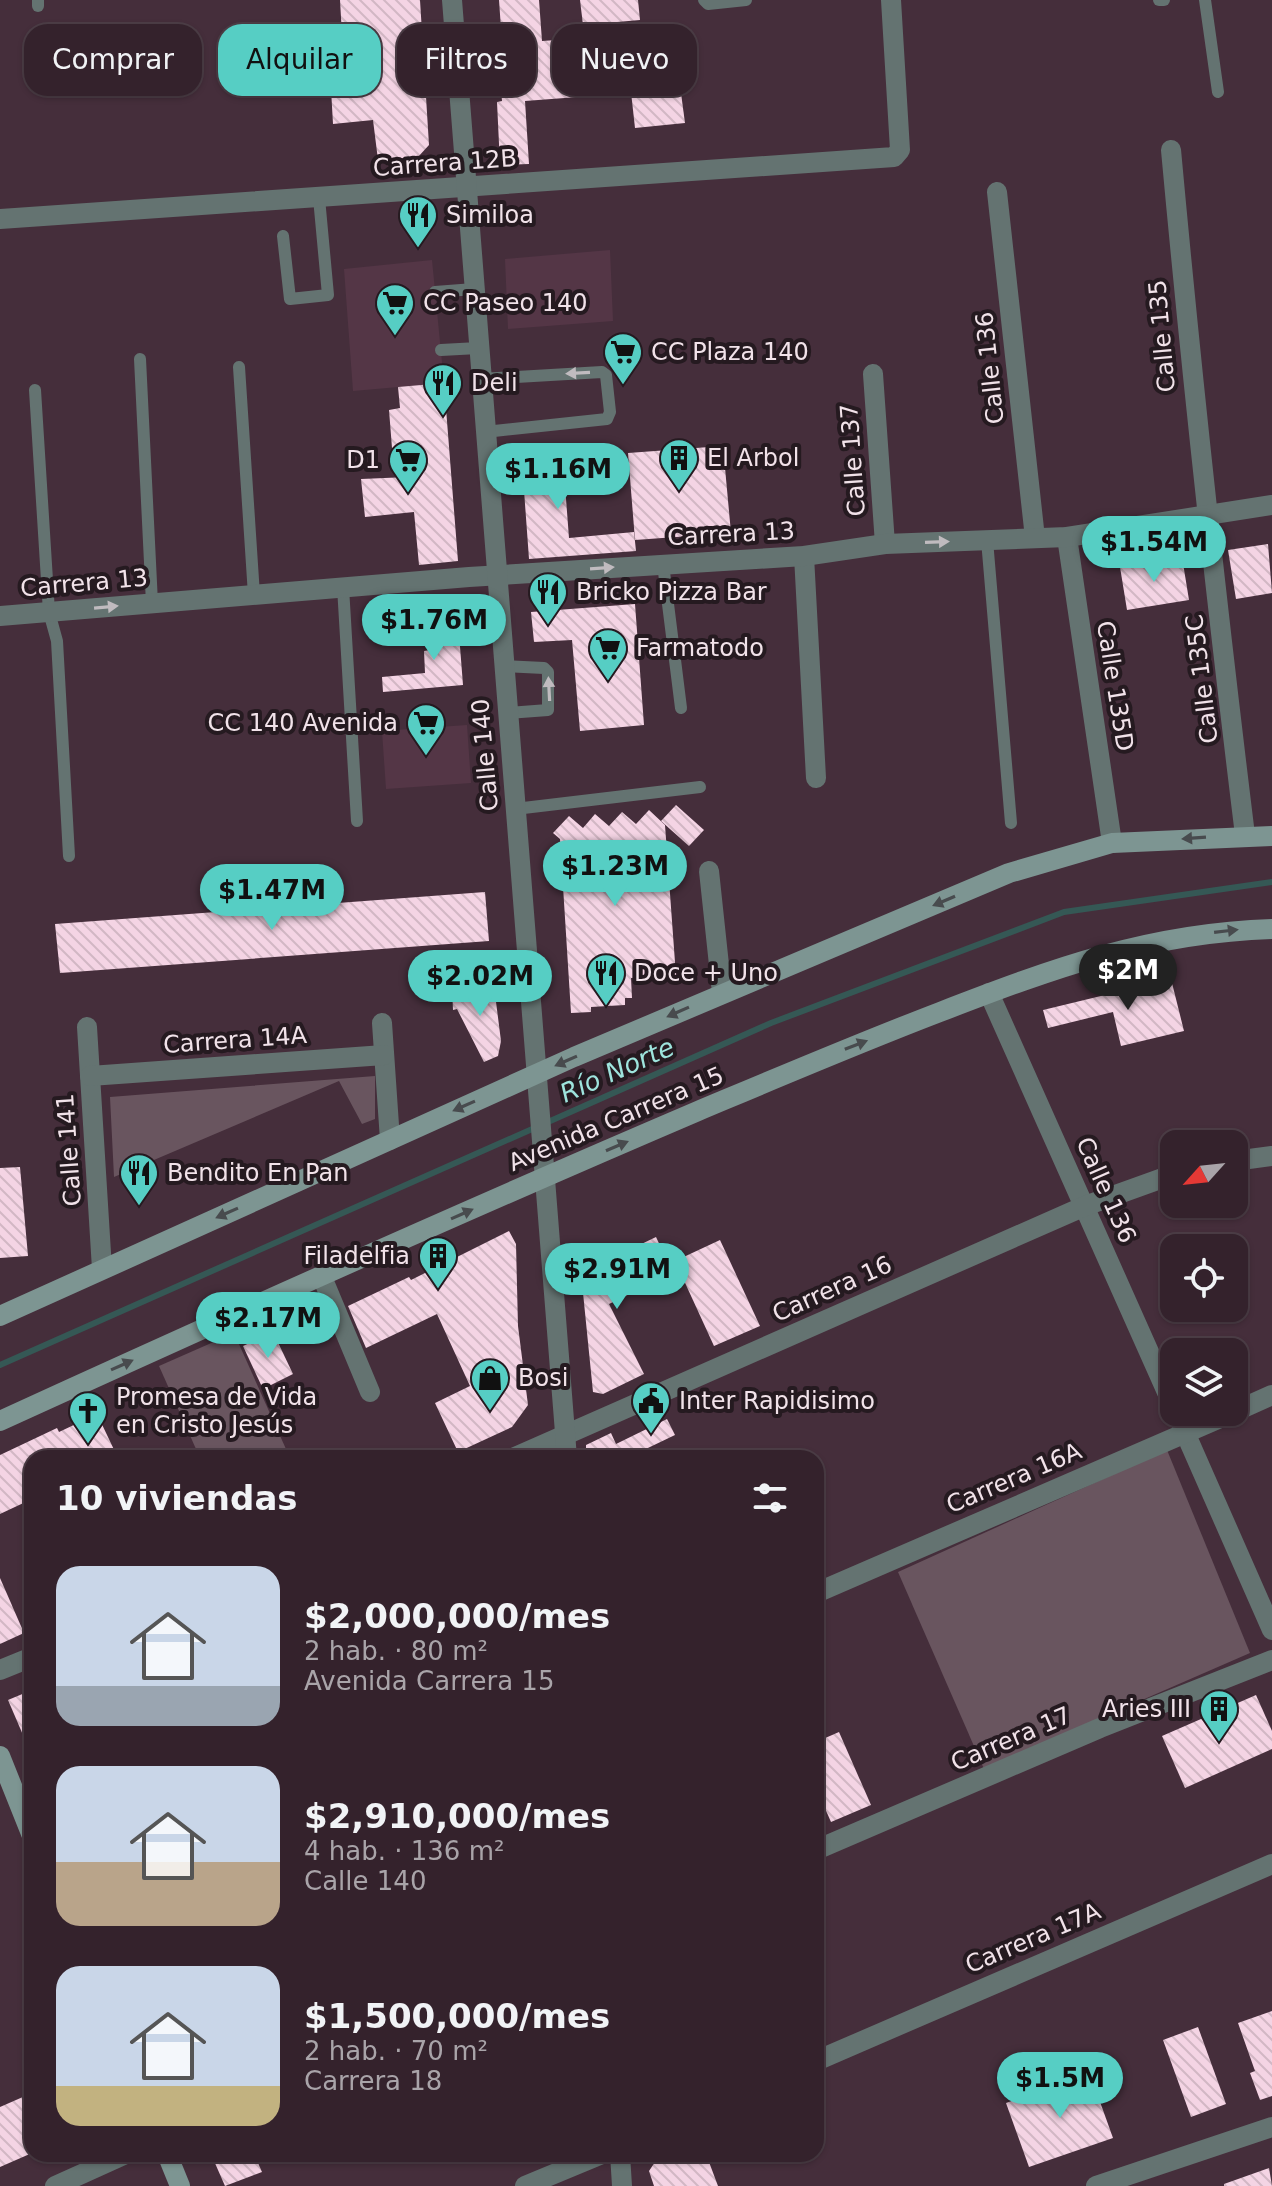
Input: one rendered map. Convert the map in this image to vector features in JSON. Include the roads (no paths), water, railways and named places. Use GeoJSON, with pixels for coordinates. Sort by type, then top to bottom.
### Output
{"type":"FeatureCollection","features":[{"type":"Feature","properties":{"kind":"main road"},"geometry":{"type":"LineString","coordinates":[[0,1316],[390,1140],[536,1081],[722,993],[1009,873],[1112,843],[1272,836]]}},
{"type":"Feature","properties":{"kind":"main road","name":"Avenida Carrera 15"},"geometry":{"type":"LineString","coordinates":[[0,1421],[322,1277],[545,1170],[989,993],[1099,953],[1173,938],[1272,929]]}},
{"type":"Feature","properties":{"kind":"main road"},"geometry":{"type":"LineString","coordinates":[[0,1756],[24,1816]]}},
{"type":"Feature","properties":{"kind":"main road"},"geometry":{"type":"LineString","coordinates":[[170,2162],[180,2186]]}},
{"type":"Feature","properties":{"kind":"street","name":"Calle 140"},"geometry":{"type":"LineString","coordinates":[[452,0],[566,1450]]}},
{"type":"Feature","properties":{"kind":"street","name":"Carrera 12B"},"geometry":{"type":"LineString","coordinates":[[0,219],[894,157],[900,150],[891,0]]}},
{"type":"Feature","properties":{"kind":"street","name":"Calle 135"},"geometry":{"type":"LineString","coordinates":[[1171,150],[1207,517]]}},
{"type":"Feature","properties":{"kind":"street","name":"Calle 136"},"geometry":{"type":"LineString","coordinates":[[997,192],[1035,538]]}},
{"type":"Feature","properties":{"kind":"street","name":"Calle 137"},"geometry":{"type":"LineString","coordinates":[[873,374],[885,544]]}},
{"type":"Feature","properties":{"kind":"street","name":"Carrera 13"},"geometry":{"type":"LineString","coordinates":[[0,616],[496,575],[804,556],[885,544],[1067,537],[1272,505]]}},
{"type":"Feature","properties":{"kind":"street","name":"Calle 135C"},"geometry":{"type":"LineString","coordinates":[[1207,517],[1245,835]]}},
{"type":"Feature","properties":{"kind":"street","name":"Calle 135D"},"geometry":{"type":"LineString","coordinates":[[1067,537],[1112,843]]}},
{"type":"Feature","properties":{"kind":"street"},"geometry":{"type":"LineString","coordinates":[[804,556],[816,778]]}},
{"type":"Feature","properties":{"kind":"street"},"geometry":{"type":"LineString","coordinates":[[709,871],[722,993]]}},
{"type":"Feature","properties":{"kind":"street","name":"Calle 136"},"geometry":{"type":"LineString","coordinates":[[989,993],[1160,1376]]}},
{"type":"Feature","properties":{"kind":"street"},"geometry":{"type":"LineString","coordinates":[[382,1023],[390,1140]]}},
{"type":"Feature","properties":{"kind":"street","name":"Calle 141"},"geometry":{"type":"LineString","coordinates":[[87,1027],[102,1269]]}},
{"type":"Feature","properties":{"kind":"street","name":"Carrera 14A"},"geometry":{"type":"LineString","coordinates":[[90,1076],[384,1055]]}},
{"type":"Feature","properties":{"kind":"street"},"geometry":{"type":"LineString","coordinates":[[1248,1159],[1272,1156]]}},
{"type":"Feature","properties":{"kind":"street","name":"Carrera 16"},"geometry":{"type":"LineString","coordinates":[[532,1450],[1085,1206],[1160,1179]]}},
{"type":"Feature","properties":{"kind":"street"},"geometry":{"type":"LineString","coordinates":[[322,1277],[370,1392]]}},
{"type":"Feature","properties":{"kind":"street","name":"Carrera 16A"},"geometry":{"type":"LineString","coordinates":[[1248,1406],[1272,1395]]}},
{"type":"Feature","properties":{"kind":"street","name":"Calle 136"},"geometry":{"type":"LineString","coordinates":[[1182,1426],[1272,1630]]}},
{"type":"Feature","properties":{"kind":"street","name":"Carrera 16A"},"geometry":{"type":"LineString","coordinates":[[824,1590],[1201,1426]]}},
{"type":"Feature","properties":{"kind":"street"},"geometry":{"type":"LineString","coordinates":[[0,1670],[24,1660]]}},
{"type":"Feature","properties":{"kind":"street","name":"Carrera 17"},"geometry":{"type":"LineString","coordinates":[[824,1847],[1100,1728],[1272,1660]]}},
{"type":"Feature","properties":{"kind":"street","name":"Carrera 17A"},"geometry":{"type":"LineString","coordinates":[[824,2058],[1272,1864]]}},
{"type":"Feature","properties":{"kind":"street"},"geometry":{"type":"LineString","coordinates":[[1096,2186],[1272,2127]]}},
{"type":"Feature","properties":{"kind":"street"},"geometry":{"type":"LineString","coordinates":[[55,2186],[108,2162]]}},
{"type":"Feature","properties":{"kind":"street"},"geometry":{"type":"LineString","coordinates":[[525,2186],[583,2162]]}},
{"type":"Feature","properties":{"kind":"street"},"geometry":{"type":"LineString","coordinates":[[620,2162],[622,2186]]}},
{"type":"Feature","properties":{"kind":"lane"},"geometry":{"type":"LineString","coordinates":[[704,0],[708,4],[746,0]]}},
{"type":"Feature","properties":{"kind":"lane"},"geometry":{"type":"LineString","coordinates":[[1205,0],[1218,92]]}},
{"type":"Feature","properties":{"kind":"lane"},"geometry":{"type":"LineString","coordinates":[[283,236],[290,299],[328,295],[319,198]]}},
{"type":"Feature","properties":{"kind":"lane"},"geometry":{"type":"LineString","coordinates":[[435,292],[474,289]]}},
{"type":"Feature","properties":{"kind":"lane"},"geometry":{"type":"LineString","coordinates":[[441,350],[478,348]]}},
{"type":"Feature","properties":{"kind":"lane"},"geometry":{"type":"LineString","coordinates":[[140,359],[152,603]]}},
{"type":"Feature","properties":{"kind":"lane"},"geometry":{"type":"LineString","coordinates":[[239,367],[254,595]]}},
{"type":"Feature","properties":{"kind":"lane"},"geometry":{"type":"LineString","coordinates":[[481,379],[602,372],[606,375],[610,412],[607,419],[485,432]]}},
{"type":"Feature","properties":{"kind":"lane"},"geometry":{"type":"LineString","coordinates":[[35,390],[49,612],[57,641],[69,856]]}},
{"type":"Feature","properties":{"kind":"lane"},"geometry":{"type":"LineString","coordinates":[[987,540],[1011,823]]}},
{"type":"Feature","properties":{"kind":"lane"},"geometry":{"type":"LineString","coordinates":[[663,564],[681,708]]}},
{"type":"Feature","properties":{"kind":"lane"},"geometry":{"type":"LineString","coordinates":[[343,587],[357,821]]}},
{"type":"Feature","properties":{"kind":"lane"},"geometry":{"type":"LineString","coordinates":[[504,666],[544,668],[548,672],[548,710],[507,713]]}},
{"type":"Feature","properties":{"kind":"lane"},"geometry":{"type":"LineString","coordinates":[[515,809],[700,787]]}},
{"type":"Feature","properties":{"kind":"waterway","name":"Río Norte"},"geometry":{"type":"LineString","coordinates":[[0,1365],[771,1023],[1064,912],[1272,882]]}},
{"type":"Feature","properties":{"kind":"place","name":"Similoa"},"geometry":{"type":"Point","coordinates":[418,249]}},
{"type":"Feature","properties":{"kind":"place","name":"CC Paseo 140"},"geometry":{"type":"Point","coordinates":[395,337]}},
{"type":"Feature","properties":{"kind":"place","name":"CC Plaza 140"},"geometry":{"type":"Point","coordinates":[623,386]}},
{"type":"Feature","properties":{"kind":"place","name":"Deli"},"geometry":{"type":"Point","coordinates":[443,417]}},
{"type":"Feature","properties":{"kind":"place","name":"El Arbol"},"geometry":{"type":"Point","coordinates":[679,492]}},
{"type":"Feature","properties":{"kind":"place","name":"D1"},"geometry":{"type":"Point","coordinates":[408,494]}},
{"type":"Feature","properties":{"kind":"place","name":"Bricko Pizza Bar"},"geometry":{"type":"Point","coordinates":[548,626]}},
{"type":"Feature","properties":{"kind":"place","name":"Farmatodo"},"geometry":{"type":"Point","coordinates":[608,682]}},
{"type":"Feature","properties":{"kind":"place","name":"CC 140 Avenida"},"geometry":{"type":"Point","coordinates":[426,757]}},
{"type":"Feature","properties":{"kind":"place","name":"Doce + Uno"},"geometry":{"type":"Point","coordinates":[606,1007]}},
{"type":"Feature","properties":{"kind":"place","name":"Bendito En Pan"},"geometry":{"type":"Point","coordinates":[139,1207]}},
{"type":"Feature","properties":{"kind":"place","name":"Filadelfia"},"geometry":{"type":"Point","coordinates":[438,1290]}},
{"type":"Feature","properties":{"kind":"place","name":"Bosi"},"geometry":{"type":"Point","coordinates":[490,1412]}},
{"type":"Feature","properties":{"kind":"place","name":"Inter Rapidisimo"},"geometry":{"type":"Point","coordinates":[651,1435]}},
{"type":"Feature","properties":{"kind":"place","name":"Promesa de Vida en Cristo Jesús"},"geometry":{"type":"Point","coordinates":[88,1445]}},
{"type":"Feature","properties":{"kind":"place","name":"Aries III"},"geometry":{"type":"Point","coordinates":[1219,1743]}}]}
